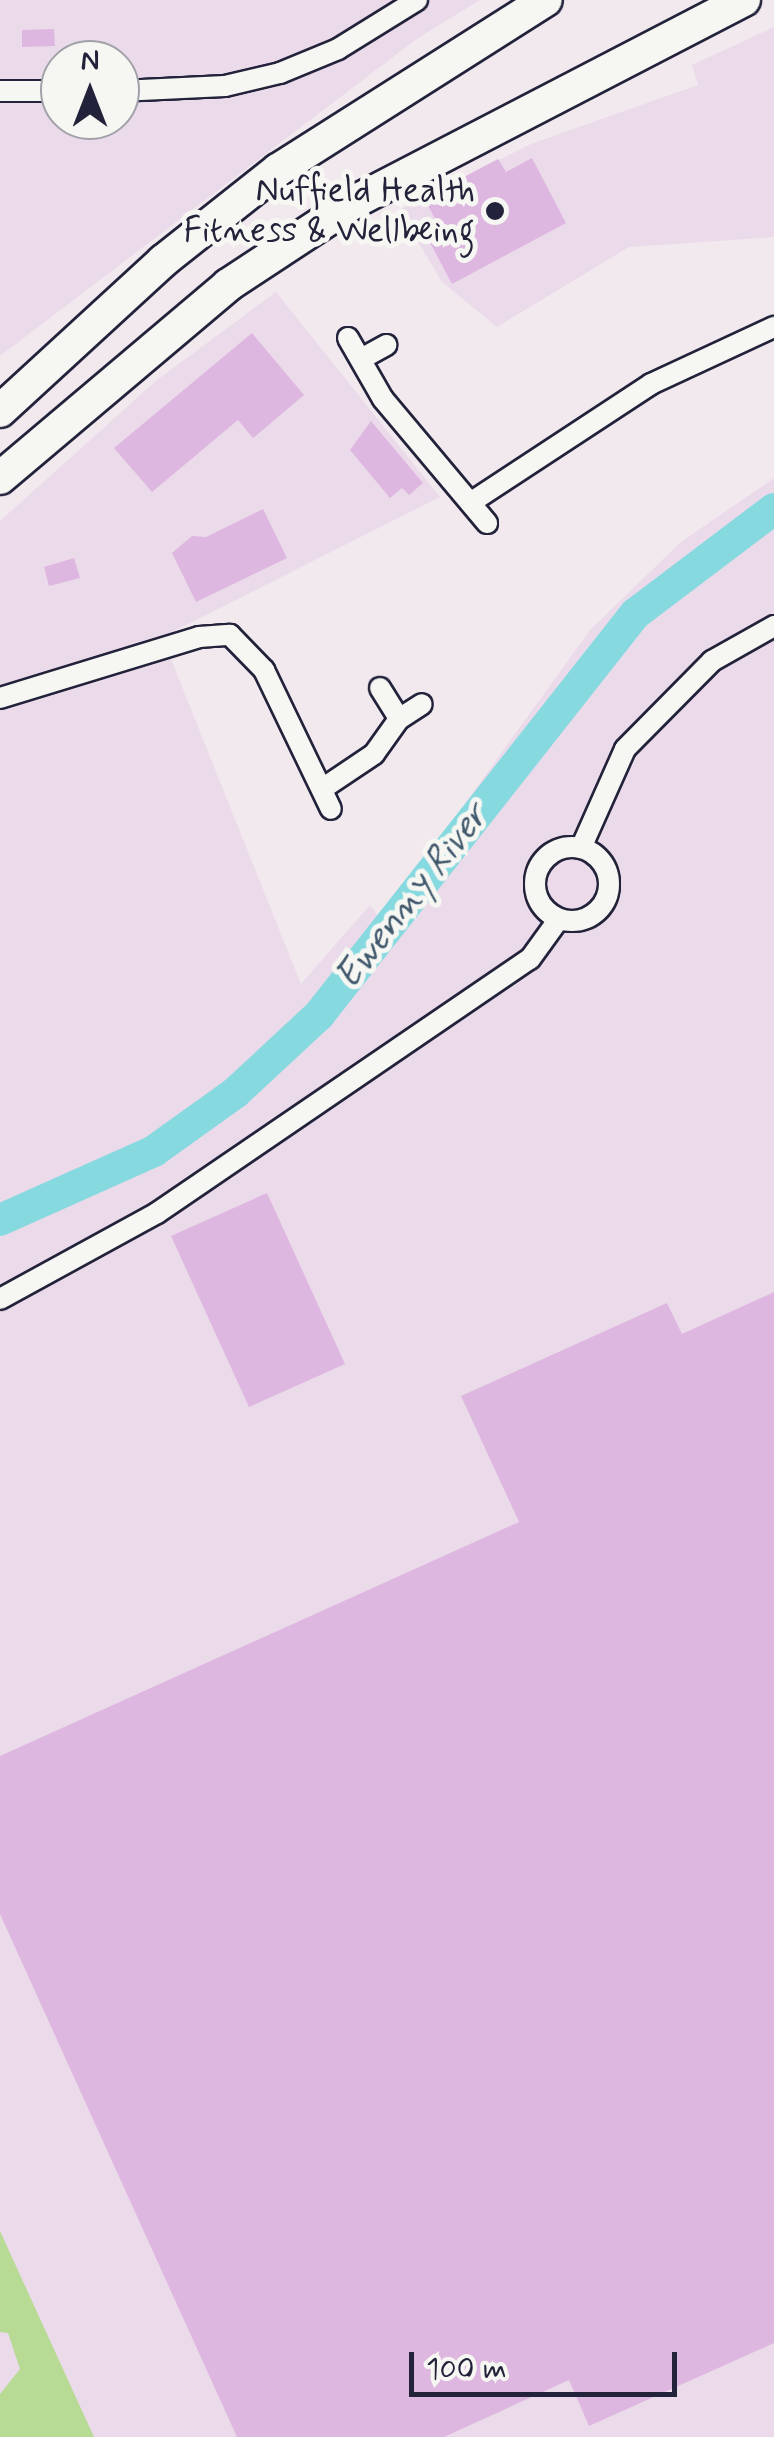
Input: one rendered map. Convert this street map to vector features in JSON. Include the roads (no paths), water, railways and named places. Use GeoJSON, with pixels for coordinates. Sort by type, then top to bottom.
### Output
{"type":"FeatureCollection","features":[{"type":"Feature","properties":{"kind":"main road"},"geometry":{"type":"LineString","coordinates":[[0,411],[163,261],[278,170],[546,0]]}},
{"type":"Feature","properties":{"kind":"main road"},"geometry":{"type":"LineString","coordinates":[[0,478],[228,285],[340,212],[744,0]]}},
{"type":"Feature","properties":{"kind":"street"},"geometry":{"type":"LineString","coordinates":[[140,90],[200,88],[280,73],[338,49],[418,0]]}},
{"type":"Feature","properties":{"kind":"street"},"geometry":{"type":"LineString","coordinates":[[0,91],[40,91]]}},
{"type":"Feature","properties":{"kind":"street"},"geometry":{"type":"LineString","coordinates":[[472,500],[652,384],[774,326]]}},
{"type":"Feature","properties":{"kind":"street"},"geometry":{"type":"LineString","coordinates":[[348,338],[383,399],[472,500],[487,523]]}},
{"type":"Feature","properties":{"kind":"street"},"geometry":{"type":"LineString","coordinates":[[361,359],[386,345]]}},
{"type":"Feature","properties":{"kind":"street"},"geometry":{"type":"LineString","coordinates":[[582,848],[625,749],[712,661],[774,626]]}},
{"type":"Feature","properties":{"kind":"street"},"geometry":{"type":"LineString","coordinates":[[0,698],[199,637],[230,635],[264,670],[331,809]]}},
{"type":"Feature","properties":{"kind":"street"},"geometry":{"type":"LineString","coordinates":[[380,688],[400,719]]}},
{"type":"Feature","properties":{"kind":"street"},"geometry":{"type":"LineString","coordinates":[[322,788],[374,754],[400,719],[422,704]]}},
{"type":"Feature","properties":{"kind":"street"},"geometry":{"type":"LineString","coordinates":[[0,1299],[172,1203],[530,959],[559,920],[596,913],[609,891],[605,866],[582,848],[549,854],[536,873],[536,896],[559,920]]}},
{"type":"Feature","properties":{"kind":"waterway","name":"Ewenny River"},"geometry":{"type":"LineString","coordinates":[[0,1220],[154,1151],[235,1093],[319,1015],[635,614],[774,509]]}},
{"type":"Feature","properties":{"kind":"place","name":"Nuffield Health Fitness & Wellbeing"},"geometry":{"type":"Point","coordinates":[495,211]}}]}
